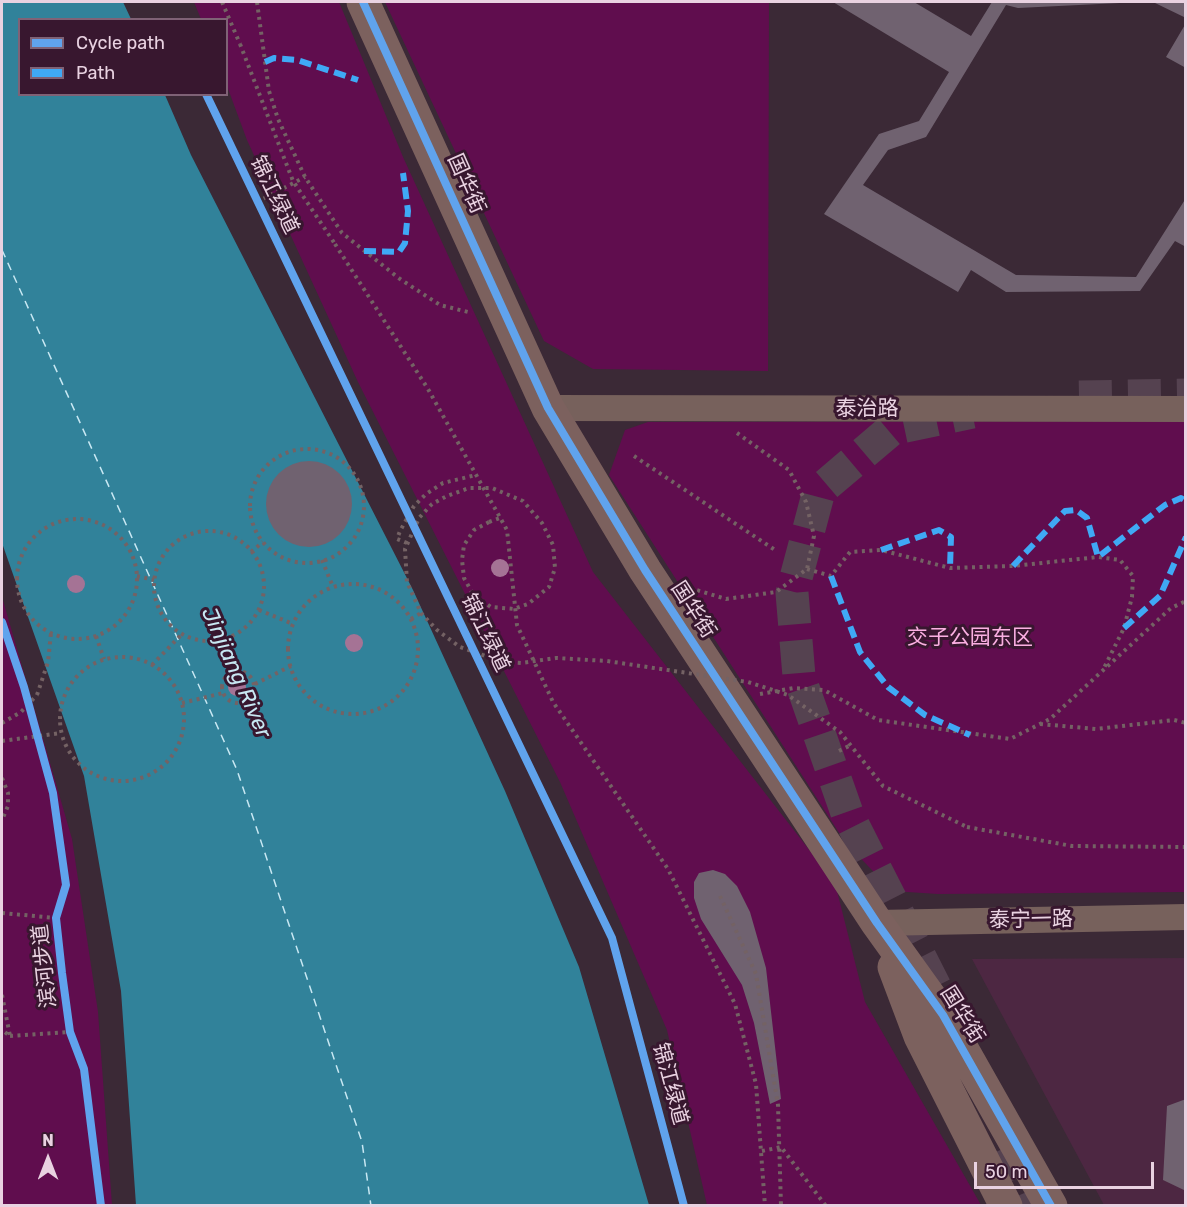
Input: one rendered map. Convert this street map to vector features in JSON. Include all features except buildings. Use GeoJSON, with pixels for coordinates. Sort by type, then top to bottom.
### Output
{"type":"FeatureCollection","features":[{"type":"Feature","properties":{"kind":"street","name":"国华街"},"geometry":{"type":"LineString","coordinates":[[363,2],[548,408],[645,570],[877,923],[943,1015],[1051,1206]]}},
{"type":"Feature","properties":{"kind":"street","name":"泰治路"},"geometry":{"type":"LineString","coordinates":[[548,408],[1185,409]]}},
{"type":"Feature","properties":{"kind":"street","name":"泰宁一路"},"geometry":{"type":"LineString","coordinates":[[877,923],[1185,917]]}},
{"type":"Feature","properties":{"kind":"street"},"geometry":{"type":"LineString","coordinates":[[877,923],[920,1036],[1006,1206]]}},
{"type":"Feature","properties":{"kind":"path"},"geometry":{"type":"LineString","coordinates":[[222,2],[293,181],[428,389],[507,530],[517,625],[553,702],[668,869],[735,1004],[756,1084],[765,1206]]}},
{"type":"Feature","properties":{"kind":"path"},"geometry":{"type":"LineString","coordinates":[[257,2],[269,91],[278,119],[304,177],[342,233],[400,279],[440,305],[472,313]]}},
{"type":"Feature","properties":{"kind":"path"},"geometry":{"type":"LineString","coordinates":[[257,202],[304,177]]}},
{"type":"Feature","properties":{"kind":"path"},"geometry":{"type":"LineString","coordinates":[[687,587],[726,599],[776,592],[807,569],[814,536],[806,502],[789,470],[735,432]]}},
{"type":"Feature","properties":{"kind":"path"},"geometry":{"type":"LineString","coordinates":[[298,449],[318,450],[336,457],[351,470],[361,486],[364,506],[361,525],[352,541],[338,553],[322,560],[304,562],[286,559],[263,542],[251,520],[250,502],[254,484],[264,468],[280,456],[298,449]]}},
{"type":"Feature","properties":{"kind":"path"},"geometry":{"type":"LineString","coordinates":[[634,456],[775,550]]}},
{"type":"Feature","properties":{"kind":"path"},"geometry":{"type":"LineString","coordinates":[[407,543],[397,539],[414,506],[426,494],[455,479],[477,475]]}},
{"type":"Feature","properties":{"kind":"path"},"geometry":{"type":"LineString","coordinates":[[500,518],[474,530],[464,545],[462,560],[464,578],[473,594],[491,607],[514,609],[528,604],[549,587],[555,568],[553,545],[542,523],[524,501],[492,488],[470,488],[447,496],[432,504],[419,518],[407,543],[404,566],[407,582],[421,613],[437,630],[460,647],[502,662],[521,663],[556,658],[607,661],[748,682],[788,695],[840,732],[883,786],[968,827],[1072,846],[1185,847]]}},
{"type":"Feature","properties":{"kind":"path"},"geometry":{"type":"LineString","coordinates":[[401,501],[422,543]]}},
{"type":"Feature","properties":{"kind":"path"},"geometry":{"type":"LineString","coordinates":[[64,520],[85,520],[105,526],[121,538],[133,556],[137,576],[135,597],[126,614],[113,627],[96,636],[77,639],[51,633],[28,615],[19,598],[16,579],[19,560],[29,542],[45,528],[64,520]]}},
{"type":"Feature","properties":{"kind":"path"},"geometry":{"type":"LineString","coordinates":[[209,531],[227,534],[243,543],[251,552],[263,574],[264,592],[259,609],[249,624],[227,638],[217,641],[199,641],[182,635],[167,624],[158,608],[153,591],[154,580],[162,556],[175,542],[191,534],[209,531]]}},
{"type":"Feature","properties":{"kind":"path"},"geometry":{"type":"LineString","coordinates":[[251,552],[263,542]]}},
{"type":"Feature","properties":{"kind":"path"},"geometry":{"type":"LineString","coordinates":[[807,569],[831,576],[850,552],[881,550],[950,568],[1013,566],[1098,557],[1120,560],[1133,576],[1132,597],[1124,628],[1100,675]]}},
{"type":"Feature","properties":{"kind":"path"},"geometry":{"type":"LineString","coordinates":[[322,560],[333,587]]}},
{"type":"Feature","properties":{"kind":"path"},"geometry":{"type":"LineString","coordinates":[[137,576],[154,580]]}},
{"type":"Feature","properties":{"kind":"path"},"geometry":{"type":"LineString","coordinates":[[350,583],[371,586],[391,595],[407,611],[411,619],[417,630],[419,652],[414,674],[403,692],[387,705],[367,713],[345,714],[325,708],[308,696],[295,679],[291,666],[289,638],[294,624],[309,600],[333,587],[350,583]]}},
{"type":"Feature","properties":{"kind":"path"},"geometry":{"type":"LineString","coordinates":[[750,695],[794,688],[824,690],[878,720],[1010,739],[1050,719],[1171,608],[1185,601]]}},
{"type":"Feature","properties":{"kind":"path"},"geometry":{"type":"LineString","coordinates":[[259,609],[294,624]]}},
{"type":"Feature","properties":{"kind":"path"},"geometry":{"type":"LineString","coordinates":[[411,619],[421,613]]}},
{"type":"Feature","properties":{"kind":"path"},"geometry":{"type":"LineString","coordinates":[[2,723],[21,712],[37,695],[48,662],[51,633]]}},
{"type":"Feature","properties":{"kind":"path"},"geometry":{"type":"LineString","coordinates":[[152,665],[182,635]]}},
{"type":"Feature","properties":{"kind":"path"},"geometry":{"type":"LineString","coordinates":[[96,636],[104,660]]}},
{"type":"Feature","properties":{"kind":"path"},"geometry":{"type":"LineString","coordinates":[[227,638],[236,671]]}},
{"type":"Feature","properties":{"kind":"path"},"geometry":{"type":"LineString","coordinates":[[124,657],[152,665],[175,685],[183,703],[185,723],[180,742],[171,759],[154,773],[134,781],[112,781],[92,775],[75,761],[64,743],[59,722],[62,700],[72,681],[86,668],[104,660],[124,657]]}},
{"type":"Feature","properties":{"kind":"path"},"geometry":{"type":"LineString","coordinates":[[255,684],[291,666]]}},
{"type":"Feature","properties":{"kind":"path"},"geometry":{"type":"LineString","coordinates":[[236,671],[246,672],[255,684],[253,695],[240,704],[230,701],[223,693],[224,678],[236,671]]}},
{"type":"Feature","properties":{"kind":"path"},"geometry":{"type":"LineString","coordinates":[[183,703],[223,693]]}},
{"type":"Feature","properties":{"kind":"path"},"geometry":{"type":"LineString","coordinates":[[1039,724],[1096,729],[1174,720],[1185,723]]}},
{"type":"Feature","properties":{"kind":"path"},"geometry":{"type":"LineString","coordinates":[[2,741],[62,733]]}},
{"type":"Feature","properties":{"kind":"path"},"geometry":{"type":"LineString","coordinates":[[840,751],[850,745]]}},
{"type":"Feature","properties":{"kind":"path"},"geometry":{"type":"LineString","coordinates":[[2,778],[8,793],[8,806],[2,820]]}},
{"type":"Feature","properties":{"kind":"path"},"geometry":{"type":"LineString","coordinates":[[720,896],[756,974],[778,1105],[781,1206]]}},
{"type":"Feature","properties":{"kind":"path"},"geometry":{"type":"LineString","coordinates":[[2,914],[56,918]]}},
{"type":"Feature","properties":{"kind":"path"},"geometry":{"type":"LineString","coordinates":[[2,995],[10,1036]]}},
{"type":"Feature","properties":{"kind":"path"},"geometry":{"type":"LineString","coordinates":[[2,1030],[10,1036],[70,1032]]}},
{"type":"Feature","properties":{"kind":"path"},"geometry":{"type":"LineString","coordinates":[[762,1151],[781,1147]]}},
{"type":"Feature","properties":{"kind":"path"},"geometry":{"type":"LineString","coordinates":[[781,1147],[826,1206]]}},
{"type":"Feature","properties":{"kind":"shaded area"},"geometry":{"type":"Polygon","coordinates":[[[1185,958],[1185,1205],[1104,1205],[972,959],[1185,958]]]}},
{"type":"Feature","properties":{"kind":"green space"},"geometry":{"type":"Polygon","coordinates":[[[194,2],[339,2],[403,157],[593,572],[835,883],[865,1002],[981,1205],[707,1205],[667,1030],[560,782],[358,382],[247,140],[228,89],[228,18],[201,18],[194,2]]]}},
{"type":"Feature","properties":{"kind":"green space"},"geometry":{"type":"Polygon","coordinates":[[[385,2],[769,2],[768,371],[593,369],[544,341],[385,2]]]}},
{"type":"Feature","properties":{"kind":"green space","name":"交子公园东区"},"geometry":{"type":"Polygon","coordinates":[[[1185,421],[1185,892],[938,894],[892,891],[845,842],[609,475],[625,430],[648,422],[1185,421]]]}},
{"type":"Feature","properties":{"kind":"green space"},"geometry":{"type":"Polygon","coordinates":[[[2,597],[72,839],[98,1012],[112,1205],[2,1205],[2,597]]]}},
{"type":"Feature","properties":{"kind":"water","name":"Jinjiang River"},"geometry":{"type":"Polygon","coordinates":[[[2,2],[123,2],[131,18],[18,18],[18,96],[165,96],[191,155],[413,590],[505,791],[579,967],[649,1205],[136,1205],[121,991],[84,776],[2,543],[2,2]]]}},
{"type":"Feature","properties":{"kind":"ferry route"},"geometry":{"type":"LineString","coordinates":[[2,250],[237,770],[362,1142],[371,1206]]}},
{"type":"Feature","properties":{"kind":"tunnel"},"geometry":{"type":"LineString","coordinates":[[1079,397],[1186,395]]}},
{"type":"Feature","properties":{"kind":"tunnel"},"geometry":{"type":"LineString","coordinates":[[935,987],[847,813],[799,676],[792,593],[819,491],[892,429],[972,412]]}},
{"type":"Feature","properties":{"kind":"tunnel"},"geometry":{"type":"LineString","coordinates":[[1005,1148],[1030,1206]]}},
{"type":"Feature","properties":{"kind":"marked path"},"geometry":{"type":"LineString","coordinates":[[265,62],[274,58],[297,60],[358,80]]}},
{"type":"Feature","properties":{"kind":"marked path"},"geometry":{"type":"LineString","coordinates":[[364,251],[399,252],[405,243],[408,211],[403,173]]}},
{"type":"Feature","properties":{"kind":"marked path"},"geometry":{"type":"LineString","coordinates":[[1013,566],[1065,511],[1076,510],[1087,518],[1098,557],[1165,505],[1181,498],[1186,501]]}},
{"type":"Feature","properties":{"kind":"marked path"},"geometry":{"type":"LineString","coordinates":[[881,550],[939,530],[951,537],[950,568]]}},
{"type":"Feature","properties":{"kind":"marked path"},"geometry":{"type":"LineString","coordinates":[[1124,628],[1160,596],[1186,537]]}},
{"type":"Feature","properties":{"kind":"marked path"},"geometry":{"type":"LineString","coordinates":[[831,576],[860,652],[888,687],[925,715],[970,735]]}},
{"type":"Feature","properties":{"kind":"cycle path"},"geometry":{"type":"LineString","coordinates":[[363,2],[548,408],[645,570],[877,923],[943,1015],[1051,1206]]}},
{"type":"Feature","properties":{"kind":"cycle path","name":"锦江绿道"},"geometry":{"type":"LineString","coordinates":[[207,96],[612,938],[684,1206]]}},
{"type":"Feature","properties":{"kind":"cycle path","name":"滨河步道"},"geometry":{"type":"LineString","coordinates":[[2,622],[24,687],[53,793],[66,885],[56,918],[62,973],[70,1032],[84,1069],[101,1206]]}}]}
